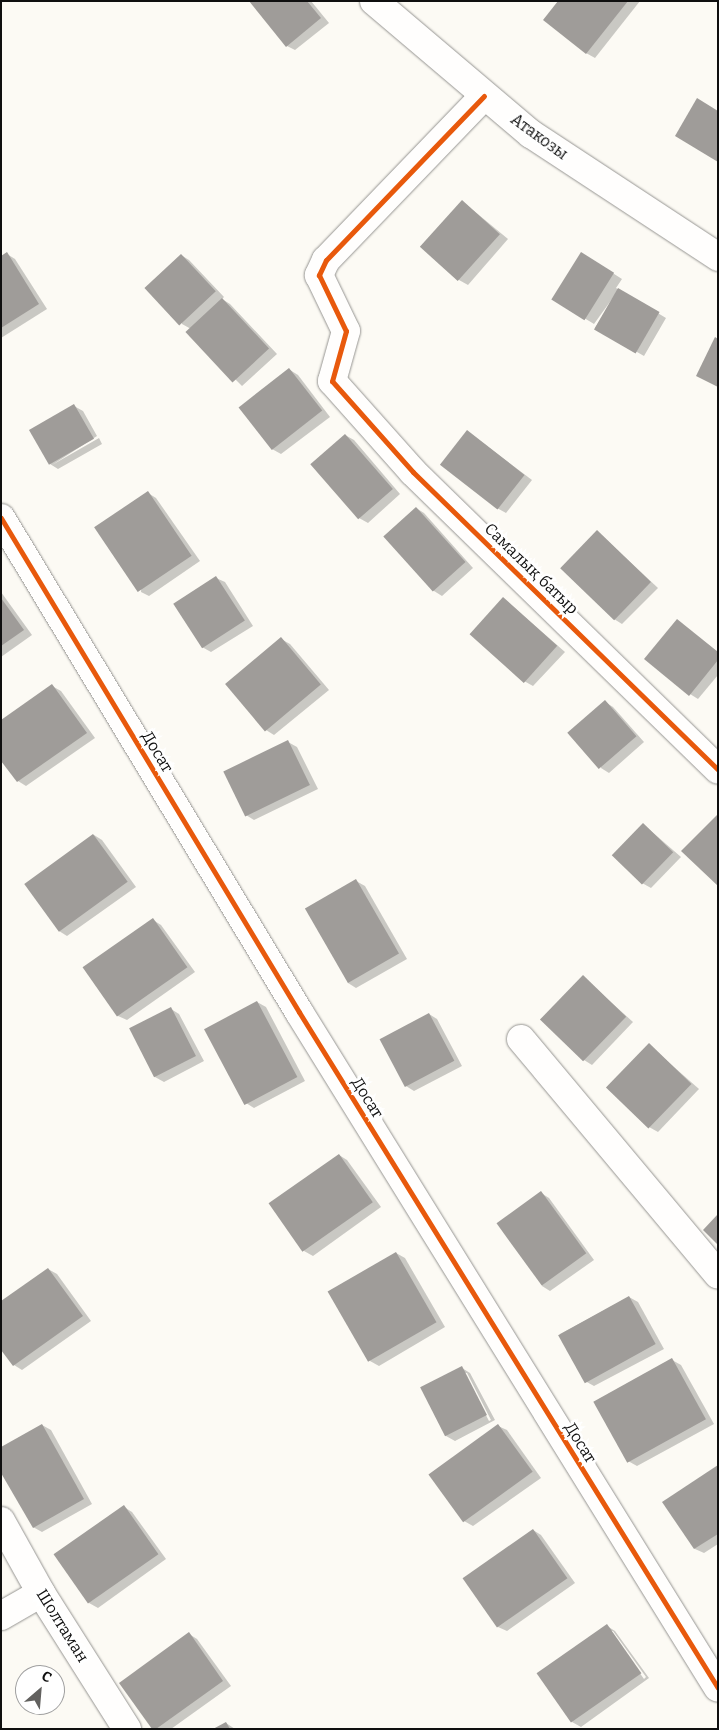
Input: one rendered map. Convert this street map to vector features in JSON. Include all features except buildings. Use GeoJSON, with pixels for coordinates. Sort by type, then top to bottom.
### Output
{"type":"FeatureCollection","features":[{"type":"Feature","properties":{"kind":"street","name":"Атакозы"},"geometry":{"type":"LineString","coordinates":[[374,1],[531,134],[718,256]]}},
{"type":"Feature","properties":{"kind":"street","name":"Самалық батыр"},"geometry":{"type":"LineString","coordinates":[[484,96],[326,260],[319,275],[346,331],[332,381],[413,472],[718,770]]}},
{"type":"Feature","properties":{"kind":"street","name":"Досат"},"geometry":{"type":"LineString","coordinates":[[1,518],[299,1012],[718,1688]]}},
{"type":"Feature","properties":{"kind":"street"},"geometry":{"type":"LineString","coordinates":[[521,1040],[718,1276]]}},
{"type":"Feature","properties":{"kind":"street","name":"Шолтаман"},"geometry":{"type":"LineString","coordinates":[[1,1521],[41,1593],[127,1729]]}},
{"type":"Feature","properties":{"kind":"street"},"geometry":{"type":"LineString","coordinates":[[1,1616],[41,1593]]}},
{"type":"Feature","properties":{"kind":"cycle path"},"geometry":{"type":"LineString","coordinates":[[484,96],[326,260],[319,275],[346,331],[332,381],[413,472],[718,770]]}},
{"type":"Feature","properties":{"kind":"cycle path"},"geometry":{"type":"LineString","coordinates":[[1,518],[299,1012],[718,1688]]}}]}
